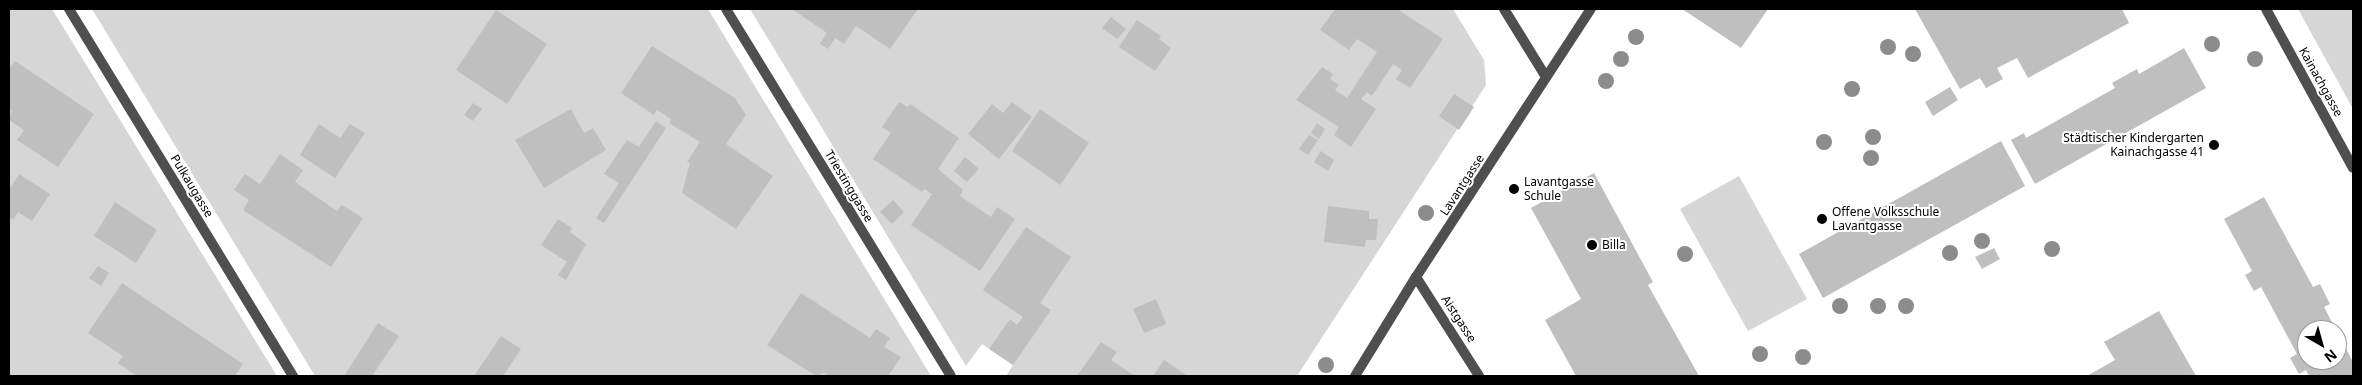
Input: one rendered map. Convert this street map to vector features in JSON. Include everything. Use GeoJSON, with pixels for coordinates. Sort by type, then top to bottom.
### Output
{"type":"FeatureCollection","features":[{"type":"Feature","properties":{"kind":"street","name":"Pulkaugasse"},"geometry":{"type":"LineString","coordinates":[[70,9],[292,376]]}},
{"type":"Feature","properties":{"kind":"street","name":"Triestinggasse"},"geometry":{"type":"LineString","coordinates":[[726,9],[951,376]]}},
{"type":"Feature","properties":{"kind":"street"},"geometry":{"type":"LineString","coordinates":[[1504,9],[1546,77]]}},
{"type":"Feature","properties":{"kind":"street","name":"Lavantgasse"},"geometry":{"type":"LineString","coordinates":[[1355,376],[1416,277],[1591,9]]}},
{"type":"Feature","properties":{"kind":"street","name":"Kainachgasse"},"geometry":{"type":"LineString","coordinates":[[2266,9],[2353,168]]}},
{"type":"Feature","properties":{"kind":"street","name":"Aistgasse"},"geometry":{"type":"LineString","coordinates":[[1416,277],[1479,376]]}},
{"type":"Feature","properties":{"kind":"shaded area"},"geometry":{"type":"Polygon","coordinates":[[[9,9],[52,9],[277,376],[9,376],[9,9]]]}},
{"type":"Feature","properties":{"kind":"shaded area"},"geometry":{"type":"Polygon","coordinates":[[[92,9],[708,9],[931,376],[315,376],[92,9]]]}},
{"type":"Feature","properties":{"kind":"shaded area"},"geometry":{"type":"Polygon","coordinates":[[[750,9],[1453,9],[1484,60],[1486,85],[1297,376],[1006,376],[1013,365],[982,344],[966,366],[750,9]]]}},
{"type":"Feature","properties":{"kind":"shaded area"},"geometry":{"type":"Polygon","coordinates":[[[2298,9],[2353,9],[2353,109],[2298,9]]]}},
{"type":"Feature","properties":{"kind":"shaded area"},"geometry":{"type":"Polygon","coordinates":[[[1739,176],[1807,299],[1748,331],[1680,209],[1739,176]]]}},
{"type":"Feature","properties":{"kind":"building"},"geometry":{"type":"Polygon","coordinates":[[[792,9],[918,9],[890,49],[856,26],[844,44],[835,38],[828,49],[820,44],[827,33],[792,9]]]}},
{"type":"Feature","properties":{"kind":"building"},"geometry":{"type":"Polygon","coordinates":[[[1335,9],[1397,9],[1443,39],[1410,88],[1396,79],[1402,70],[1393,64],[1372,96],[1367,92],[1361,99],[1376,109],[1351,147],[1334,135],[1339,127],[1296,100],[1322,67],[1333,74],[1330,79],[1339,85],[1335,90],[1347,98],[1377,52],[1357,39],[1349,50],[1320,30],[1335,9]]]}},
{"type":"Feature","properties":{"kind":"building"},"geometry":{"type":"Polygon","coordinates":[[[1682,9],[1768,9],[1741,48],[1682,9]]]}},
{"type":"Feature","properties":{"kind":"building"},"geometry":{"type":"Polygon","coordinates":[[[1915,9],[2122,9],[2129,23],[2028,78],[2017,58],[1997,68],[2003,79],[1986,88],[1980,78],[1960,89],[1915,9]]]}},
{"type":"Feature","properties":{"kind":"building"},"geometry":{"type":"Polygon","coordinates":[[[496,10],[547,44],[507,104],[456,70],[496,10]]]}},
{"type":"Feature","properties":{"kind":"building"},"geometry":{"type":"Polygon","coordinates":[[[1111,17],[1126,29],[1117,39],[1102,28],[1111,17]]]}},
{"type":"Feature","properties":{"kind":"building"},"geometry":{"type":"Polygon","coordinates":[[[1137,20],[1161,36],[1159,39],[1171,48],[1155,71],[1119,47],[1137,20]]]}},
{"type":"Feature","properties":{"kind":"building"},"geometry":{"type":"Polygon","coordinates":[[[652,46],[735,98],[746,115],[726,144],[773,176],[736,229],[682,193],[690,163],[687,162],[700,142],[669,123],[671,119],[657,110],[654,115],[621,93],[652,46]]]}},
{"type":"Feature","properties":{"kind":"building"},"geometry":{"type":"Polygon","coordinates":[[[2184,48],[2206,88],[2035,184],[2011,140],[2024,133],[2026,138],[2115,88],[2112,83],[2137,69],[2139,74],[2184,48]]]}},
{"type":"Feature","properties":{"kind":"building"},"geometry":{"type":"Polygon","coordinates":[[[15,61],[94,114],[58,167],[17,140],[24,130],[9,120],[12,110],[9,108],[9,69],[15,61]]]}},
{"type":"Feature","properties":{"kind":"building"},"geometry":{"type":"Polygon","coordinates":[[[1950,87],[1958,100],[1933,116],[1925,102],[1950,87]]]}},
{"type":"Feature","properties":{"kind":"building"},"geometry":{"type":"Polygon","coordinates":[[[1454,94],[1474,107],[1459,130],[1439,116],[1454,94]]]}},
{"type":"Feature","properties":{"kind":"building"},"geometry":{"type":"Polygon","coordinates":[[[899,102],[908,107],[910,104],[959,138],[938,169],[963,190],[960,196],[991,217],[997,207],[1015,219],[980,271],[911,225],[932,194],[924,189],[922,192],[873,159],[891,133],[882,127],[899,102]]]}},
{"type":"Feature","properties":{"kind":"building"},"geometry":{"type":"Polygon","coordinates":[[[1012,102],[1032,117],[999,159],[968,134],[992,104],[1003,113],[1012,102]]]}},
{"type":"Feature","properties":{"kind":"building"},"geometry":{"type":"Polygon","coordinates":[[[473,103],[482,109],[473,121],[464,115],[473,103]]]}},
{"type":"Feature","properties":{"kind":"building"},"geometry":{"type":"Polygon","coordinates":[[[571,109],[584,133],[593,128],[606,150],[544,188],[515,140],[571,109]]]}},
{"type":"Feature","properties":{"kind":"building"},"geometry":{"type":"Polygon","coordinates":[[[1040,109],[1089,143],[1060,185],[1012,151],[1040,109]]]}},
{"type":"Feature","properties":{"kind":"building"},"geometry":{"type":"Polygon","coordinates":[[[656,121],[666,128],[604,223],[596,218],[619,183],[604,174],[627,140],[639,147],[656,121]]]}},
{"type":"Feature","properties":{"kind":"building"},"geometry":{"type":"Polygon","coordinates":[[[1317,123],[1325,129],[1319,139],[1311,133],[1317,123]]]}},
{"type":"Feature","properties":{"kind":"building"},"geometry":{"type":"Polygon","coordinates":[[[319,124],[340,138],[350,124],[365,133],[335,178],[300,155],[319,124]]]}},
{"type":"Feature","properties":{"kind":"building"},"geometry":{"type":"Polygon","coordinates":[[[1309,135],[1318,140],[1308,155],[1299,149],[1309,135]]]}},
{"type":"Feature","properties":{"kind":"building"},"geometry":{"type":"Polygon","coordinates":[[[2001,141],[2025,186],[1823,298],[1799,254],[2001,141]]]}},
{"type":"Feature","properties":{"kind":"building"},"geometry":{"type":"Polygon","coordinates":[[[1321,151],[1334,160],[1328,171],[1314,162],[1321,151]]]}},
{"type":"Feature","properties":{"kind":"building"},"geometry":{"type":"Polygon","coordinates":[[[280,154],[303,170],[295,182],[337,211],[342,205],[363,218],[331,267],[243,210],[249,200],[234,190],[245,174],[260,184],[280,154]]]}},
{"type":"Feature","properties":{"kind":"building"},"geometry":{"type":"Polygon","coordinates":[[[965,157],[979,169],[967,182],[954,171],[965,157]]]}},
{"type":"Feature","properties":{"kind":"building"},"geometry":{"type":"Polygon","coordinates":[[[1594,173],[1653,282],[1648,285],[1699,376],[1576,376],[1545,320],[1581,299],[1531,208],[1594,173]]]}},
{"type":"Feature","properties":{"kind":"building"},"geometry":{"type":"Polygon","coordinates":[[[19,174],[50,194],[32,221],[18,212],[13,220],[9,217],[9,190],[19,174]]]}},
{"type":"Feature","properties":{"kind":"building"},"geometry":{"type":"Polygon","coordinates":[[[2264,197],[2313,287],[2320,284],[2330,304],[2324,307],[2331,320],[2297,320],[2297,354],[2261,287],[2254,291],[2245,275],[2252,271],[2224,219],[2264,197]]]}},
{"type":"Feature","properties":{"kind":"building"},"geometry":{"type":"Polygon","coordinates":[[[893,200],[904,212],[892,224],[880,212],[893,200]]]}},
{"type":"Feature","properties":{"kind":"building"},"geometry":{"type":"Polygon","coordinates":[[[115,202],[157,230],[136,263],[94,236],[115,202]]]}},
{"type":"Feature","properties":{"kind":"building"},"geometry":{"type":"Polygon","coordinates":[[[1328,206],[1369,211],[1369,219],[1378,219],[1376,240],[1366,240],[1365,247],[1324,242],[1328,206]]]}},
{"type":"Feature","properties":{"kind":"building"},"geometry":{"type":"Polygon","coordinates":[[[558,219],[572,228],[570,232],[586,244],[566,280],[558,275],[567,262],[541,245],[558,219]]]}},
{"type":"Feature","properties":{"kind":"building"},"geometry":{"type":"Polygon","coordinates":[[[1026,227],[1071,257],[1040,303],[1051,310],[1013,365],[989,349],[1010,319],[1017,325],[1023,317],[983,290],[1026,227]]]}},
{"type":"Feature","properties":{"kind":"building"},"geometry":{"type":"Polygon","coordinates":[[[1994,248],[2000,259],[1982,269],[1975,257],[1994,248]]]}},
{"type":"Feature","properties":{"kind":"building"},"geometry":{"type":"Polygon","coordinates":[[[98,266],[109,273],[101,286],[89,278],[98,266]]]}},
{"type":"Feature","properties":{"kind":"building"},"geometry":{"type":"Polygon","coordinates":[[[122,283],[243,364],[235,376],[137,376],[118,363],[123,356],[88,333],[122,283]]]}},
{"type":"Feature","properties":{"kind":"building"},"geometry":{"type":"Polygon","coordinates":[[[801,293],[870,338],[876,329],[890,338],[884,347],[901,357],[888,376],[830,376],[824,373],[816,376],[767,345],[801,293]]]}},
{"type":"Feature","properties":{"kind":"building"},"geometry":{"type":"Polygon","coordinates":[[[1156,299],[1166,324],[1144,333],[1133,309],[1156,299]]]}},
{"type":"Feature","properties":{"kind":"building"},"geometry":{"type":"Polygon","coordinates":[[[2159,311],[2196,376],[2087,376],[2115,360],[2104,342],[2159,311]]]}},
{"type":"Feature","properties":{"kind":"building"},"geometry":{"type":"Polygon","coordinates":[[[378,323],[399,336],[372,376],[344,376],[378,323]]]}},
{"type":"Feature","properties":{"kind":"building"},"geometry":{"type":"Polygon","coordinates":[[[501,336],[521,349],[503,376],[474,376],[501,336]]]}},
{"type":"Feature","properties":{"kind":"building"},"geometry":{"type":"Polygon","coordinates":[[[1101,342],[1117,352],[1111,360],[1135,376],[1077,376],[1101,342]]]}},
{"type":"Feature","properties":{"kind":"building"},"geometry":{"type":"Polygon","coordinates":[[[2347,350],[2353,362],[2353,376],[2309,376],[2306,370],[2347,370],[2347,350]]]}},
{"type":"Feature","properties":{"kind":"building"},"geometry":{"type":"Polygon","coordinates":[[[2297,354],[2297,370],[2306,370],[2299,374],[2290,358],[2297,354]]]}},
{"type":"Feature","properties":{"kind":"building"},"geometry":{"type":"Polygon","coordinates":[[[1164,360],[1188,376],[1153,376],[1164,360]]]}},
{"type":"Feature","properties":{"kind":"place","name":"Städtischer Kindergarten Kainachgasse 41"},"geometry":{"type":"Point","coordinates":[2214,145]}},
{"type":"Feature","properties":{"kind":"place","name":"Lavantgasse Schule"},"geometry":{"type":"Point","coordinates":[1514,189]}},
{"type":"Feature","properties":{"kind":"place","name":"Offene Volksschule Lavantgasse"},"geometry":{"type":"Point","coordinates":[1822,219]}},
{"type":"Feature","properties":{"kind":"place","name":"Billa"},"geometry":{"type":"Point","coordinates":[1592,245]}}]}
